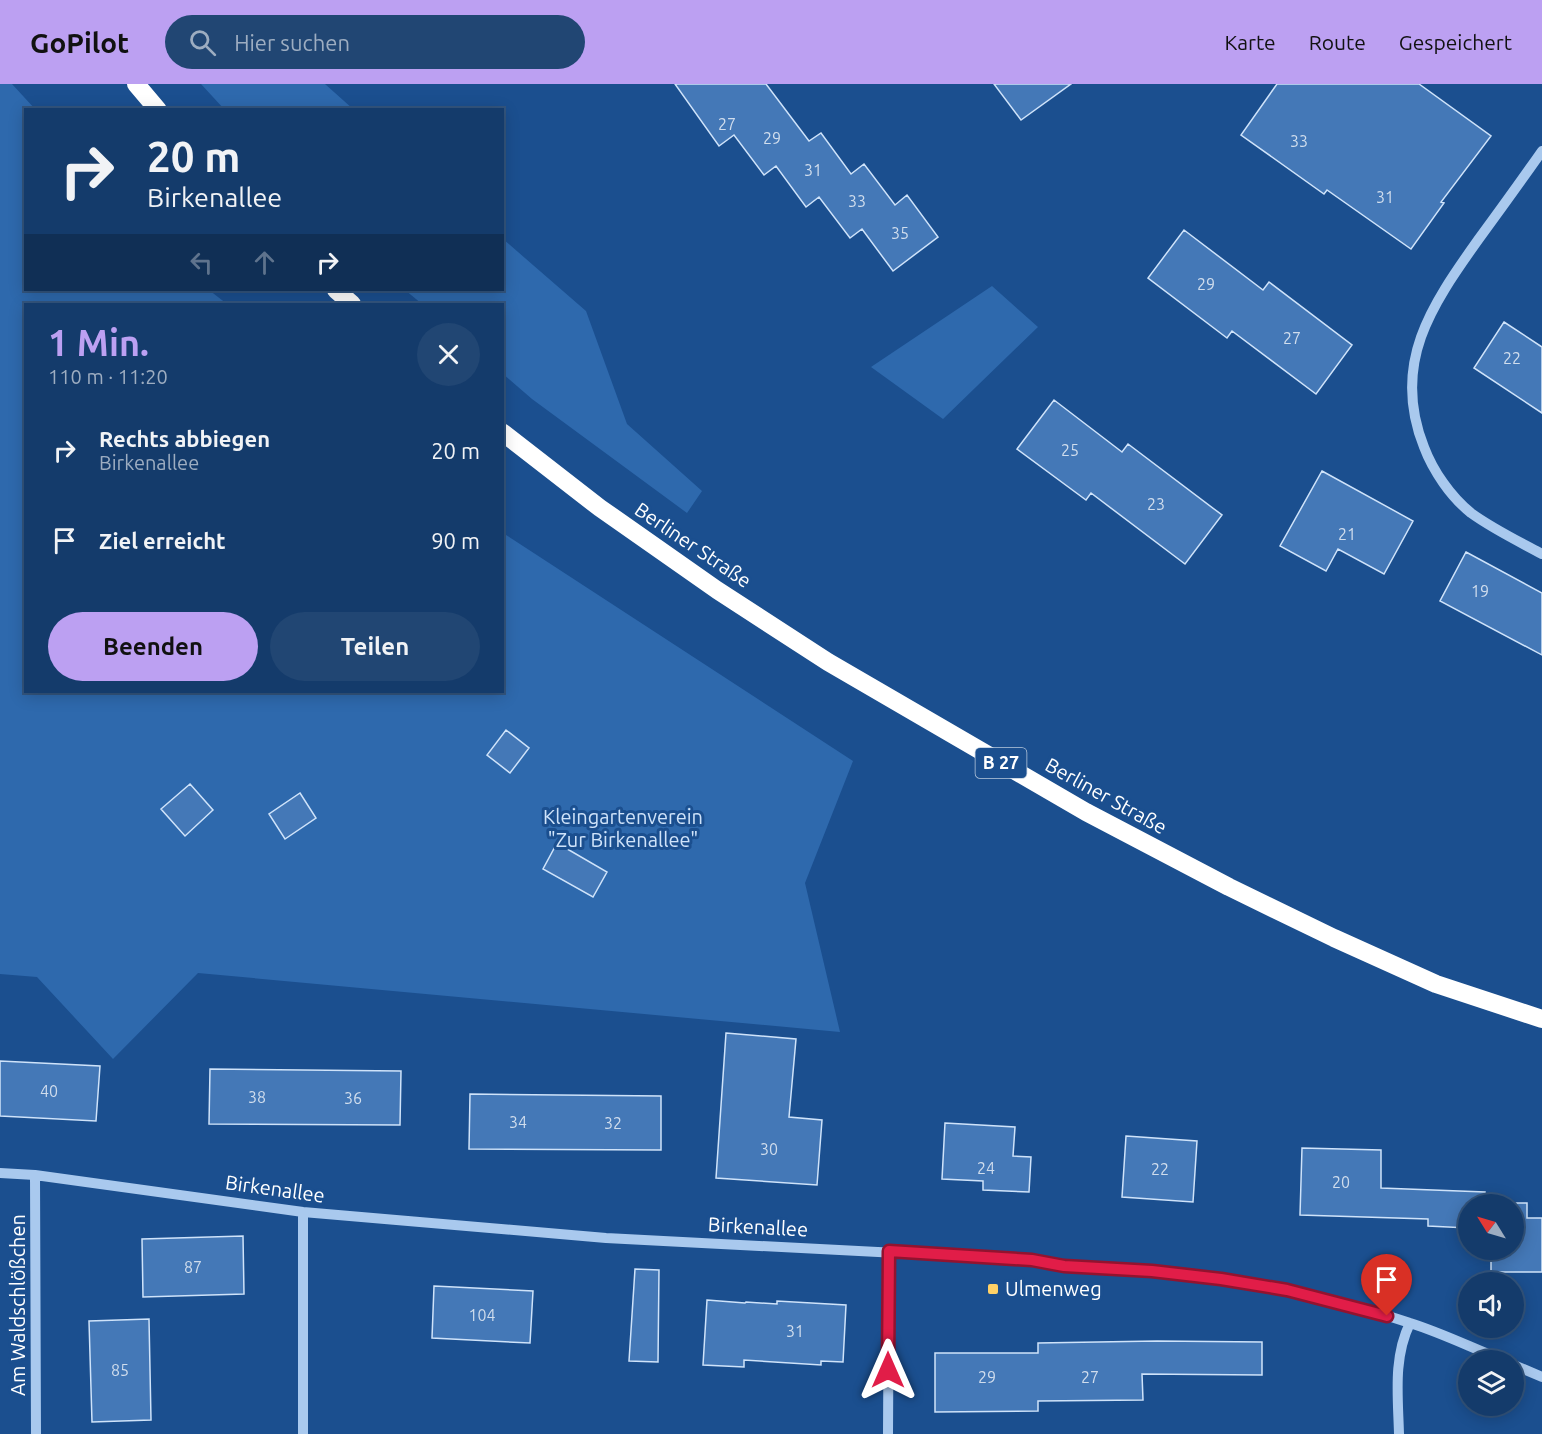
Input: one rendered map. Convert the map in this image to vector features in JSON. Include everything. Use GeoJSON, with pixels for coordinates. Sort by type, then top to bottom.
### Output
{"type":"FeatureCollection","features":[{"type":"Feature","properties":{"kind":"highway"},"geometry":{"type":"LineString","coordinates":[[136,84],[156,108]]}},
{"type":"Feature","properties":{"kind":"highway"},"geometry":{"type":"LineString","coordinates":[[337,291],[351,303]]}},
{"type":"Feature","properties":{"kind":"highway","name":"Berliner Straße"},"geometry":{"type":"LineString","coordinates":[[504,434],[600,508],[717,590],[828,662],[1086,812],[1229,887],[1334,938],[1436,984],[1542,1019]]}},
{"type":"Feature","properties":{"kind":"street"},"geometry":{"type":"LineString","coordinates":[[1542,151],[1436,302],[1420,337],[1411,380],[1411,405],[1415,426],[1428,459],[1437,474],[1470,512],[1497,530],[1542,554]]}},
{"type":"Feature","properties":{"kind":"street","name":"Birkenallee"},"geometry":{"type":"LineString","coordinates":[[0,1173],[35,1175],[303,1212],[606,1238],[1032,1260],[1064,1266],[1152,1271],[1221,1279],[1287,1290],[1410,1323],[1478,1350]]}},
{"type":"Feature","properties":{"kind":"street","name":"Am Waldschlößchen"},"geometry":{"type":"LineString","coordinates":[[35,1175],[36,1434]]}},
{"type":"Feature","properties":{"kind":"street"},"geometry":{"type":"LineString","coordinates":[[303,1212],[303,1434]]}},
{"type":"Feature","properties":{"kind":"street"},"geometry":{"type":"LineString","coordinates":[[888,1434],[889,1251]]}},
{"type":"Feature","properties":{"kind":"street"},"geometry":{"type":"LineString","coordinates":[[1399,1434],[1398,1360],[1402,1339],[1410,1323]]}},
{"type":"Feature","properties":{"kind":"street"},"geometry":{"type":"LineString","coordinates":[[1524,1369],[1542,1377]]}},
{"type":"Feature","properties":{"kind":"green space","name":"Kleingartenverein \"Zur Birkenallee\""},"geometry":{"type":"Polygon","coordinates":[[[0,84],[12,84],[34,108],[24,108],[24,291],[210,291],[226,303],[24,303],[24,693],[504,693],[504,534],[853,761],[805,883],[840,1032],[198,973],[113,1059],[37,977],[0,974],[0,84]]]}},
{"type":"Feature","properties":{"kind":"green space"},"geometry":{"type":"Polygon","coordinates":[[[201,84],[325,84],[352,108],[223,108],[201,84]]]}},
{"type":"Feature","properties":{"kind":"green space"},"geometry":{"type":"Polygon","coordinates":[[[504,240],[586,311],[627,424],[702,491],[687,513],[532,399],[504,375],[504,303],[421,303],[406,291],[504,291],[504,240]]]}},
{"type":"Feature","properties":{"kind":"green space"},"geometry":{"type":"Polygon","coordinates":[[[992,286],[1038,327],[943,419],[871,367],[992,286]]]}},
{"type":"Feature","properties":{"kind":"building"},"geometry":{"type":"Polygon","coordinates":[[[675,84],[766,84],[809,141],[821,133],[851,174],[864,164],[895,205],[907,195],[938,237],[893,271],[862,229],[850,238],[819,197],[806,207],[776,166],[764,175],[734,135],[719,146],[675,84]]]}},
{"type":"Feature","properties":{"kind":"building"},"geometry":{"type":"Polygon","coordinates":[[[994,84],[1071,84],[1021,120],[994,84]]]}},
{"type":"Feature","properties":{"kind":"building"},"geometry":{"type":"Polygon","coordinates":[[[1277,84],[1419,84],[1491,136],[1441,202],[1444,203],[1411,249],[1327,190],[1324,194],[1241,135],[1277,84]]]}},
{"type":"Feature","properties":{"kind":"building"},"geometry":{"type":"Polygon","coordinates":[[[1184,230],[1263,290],[1269,282],[1352,345],[1316,394],[1232,331],[1227,338],[1148,278],[1184,230]]]}},
{"type":"Feature","properties":{"kind":"building"},"geometry":{"type":"Polygon","coordinates":[[[1504,322],[1542,347],[1542,413],[1474,368],[1504,322]]]}},
{"type":"Feature","properties":{"kind":"building"},"geometry":{"type":"Polygon","coordinates":[[[1054,400],[1122,452],[1128,444],[1222,515],[1185,564],[1091,493],[1086,500],[1017,449],[1054,400]]]}},
{"type":"Feature","properties":{"kind":"building"},"geometry":{"type":"Polygon","coordinates":[[[1322,471],[1413,521],[1384,574],[1338,549],[1326,571],[1280,546],[1322,471]]]}},
{"type":"Feature","properties":{"kind":"building"},"geometry":{"type":"Polygon","coordinates":[[[1466,552],[1542,593],[1542,655],[1440,601],[1466,552]]]}},
{"type":"Feature","properties":{"kind":"building"},"geometry":{"type":"Polygon","coordinates":[[[506,730],[529,748],[510,773],[487,755],[506,730]]]}},
{"type":"Feature","properties":{"kind":"building"},"geometry":{"type":"Polygon","coordinates":[[[190,784],[213,810],[185,836],[161,809],[190,784]]]}},
{"type":"Feature","properties":{"kind":"building"},"geometry":{"type":"Polygon","coordinates":[[[300,793],[316,818],[285,839],[269,814],[300,793]]]}},
{"type":"Feature","properties":{"kind":"building"},"geometry":{"type":"Polygon","coordinates":[[[557,843],[607,872],[593,897],[543,869],[557,843]]]}},
{"type":"Feature","properties":{"kind":"building"},"geometry":{"type":"Polygon","coordinates":[[[726,1033],[796,1039],[789,1117],[822,1120],[817,1185],[716,1178],[726,1033]]]}},
{"type":"Feature","properties":{"kind":"building"},"geometry":{"type":"Polygon","coordinates":[[[0,1061],[100,1066],[96,1121],[0,1116],[0,1061]]]}},
{"type":"Feature","properties":{"kind":"building"},"geometry":{"type":"Polygon","coordinates":[[[210,1069],[401,1071],[400,1125],[209,1124],[210,1069]]]}},
{"type":"Feature","properties":{"kind":"building"},"geometry":{"type":"Polygon","coordinates":[[[470,1094],[661,1096],[661,1150],[469,1149],[470,1094]]]}},
{"type":"Feature","properties":{"kind":"building"},"geometry":{"type":"Polygon","coordinates":[[[945,1123],[1015,1127],[1013,1156],[1031,1157],[1029,1192],[983,1190],[983,1181],[942,1179],[945,1123]]]}},
{"type":"Feature","properties":{"kind":"building"},"geometry":{"type":"Polygon","coordinates":[[[1126,1136],[1197,1141],[1193,1202],[1122,1197],[1126,1136]]]}},
{"type":"Feature","properties":{"kind":"building"},"geometry":{"type":"Polygon","coordinates":[[[1302,1148],[1381,1150],[1381,1188],[1485,1192],[1485,1194],[1458,1194],[1458,1228],[1428,1226],[1428,1219],[1300,1215],[1302,1148]]]}},
{"type":"Feature","properties":{"kind":"building"},"geometry":{"type":"Polygon","coordinates":[[[1524,1203],[1527,1203],[1527,1218],[1542,1218],[1542,1272],[1491,1272],[1491,1260],[1524,1260],[1524,1203]]]}},
{"type":"Feature","properties":{"kind":"building"},"geometry":{"type":"Polygon","coordinates":[[[243,1236],[244,1294],[143,1297],[142,1239],[243,1236]]]}},
{"type":"Feature","properties":{"kind":"building"},"geometry":{"type":"Polygon","coordinates":[[[635,1269],[659,1270],[658,1362],[629,1361],[635,1269]]]}},
{"type":"Feature","properties":{"kind":"building"},"geometry":{"type":"Polygon","coordinates":[[[434,1286],[533,1291],[530,1343],[432,1338],[434,1286]]]}},
{"type":"Feature","properties":{"kind":"building"},"geometry":{"type":"Polygon","coordinates":[[[707,1300],[846,1305],[843,1362],[821,1361],[821,1365],[744,1360],[744,1367],[703,1365],[707,1300]]]}},
{"type":"Feature","properties":{"kind":"building"},"geometry":{"type":"Polygon","coordinates":[[[149,1319],[151,1420],[92,1422],[89,1321],[149,1319]]]}},
{"type":"Feature","properties":{"kind":"building"},"geometry":{"type":"Polygon","coordinates":[[[1262,1342],[1262,1375],[1142,1374],[1143,1400],[1038,1401],[1038,1411],[935,1412],[935,1353],[1038,1353],[1038,1343],[1262,1342]]]}},
{"type":"Feature","properties":{"kind":"place","name":"Ulmenweg"},"geometry":{"type":"Point","coordinates":[993,1289]}},
{"type":"Feature","properties":{"kind":"route"},"geometry":{"type":"LineString","coordinates":[[888,1370],[889,1251],[1032,1260],[1064,1266],[1152,1271],[1221,1279],[1287,1290],[1387,1316]]}}]}
